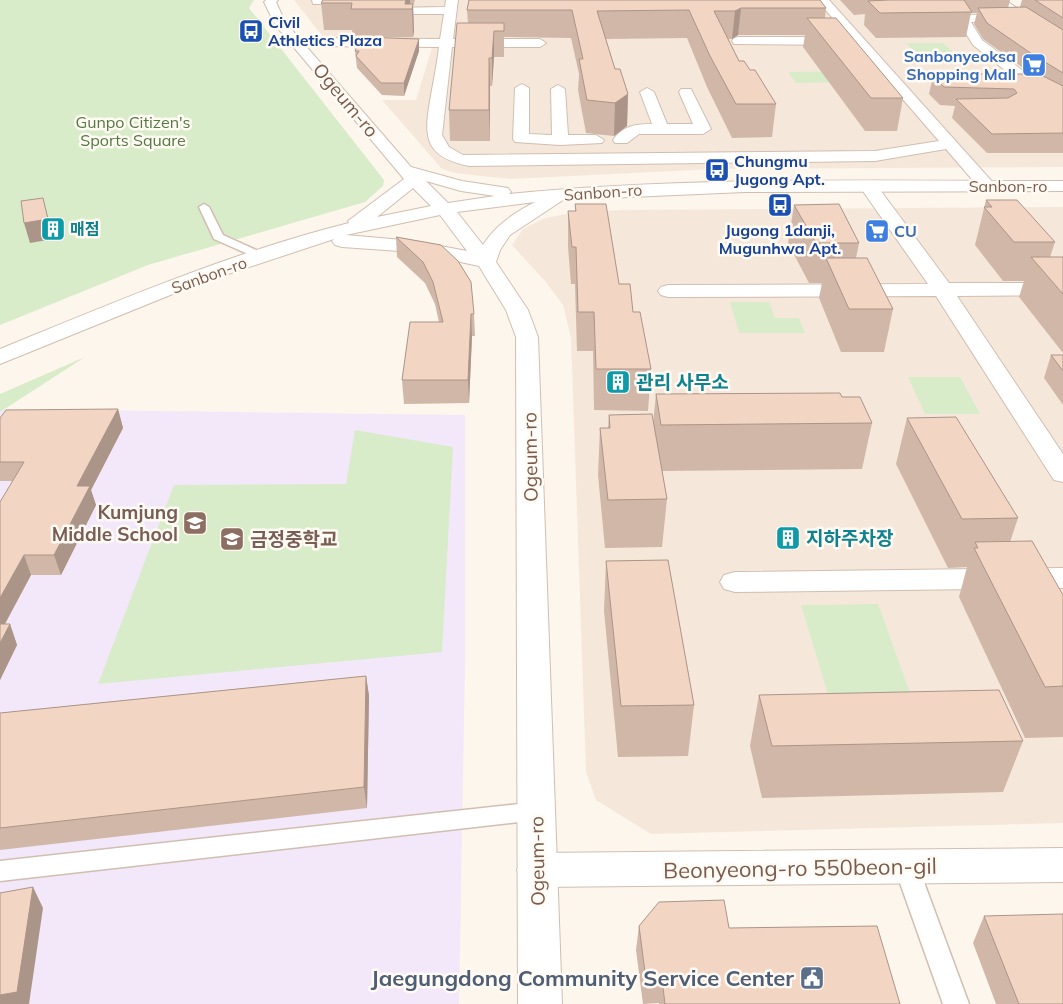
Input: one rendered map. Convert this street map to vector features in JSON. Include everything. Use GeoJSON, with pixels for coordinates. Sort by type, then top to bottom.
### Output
{"type":"FeatureCollection","features":[{"type":"Feature","properties":{"kind":"street","name":"Ogeum-ro"},"geometry":{"type":"LineString","coordinates":[[272,0],[270,2],[280,23],[410,175],[445,210],[499,279],[517,310],[527,337],[540,1004]]}},
{"type":"Feature","properties":{"kind":"street"},"geometry":{"type":"LineString","coordinates":[[823,0],[987,186]]}},
{"type":"Feature","properties":{"kind":"street"},"geometry":{"type":"LineString","coordinates":[[998,0],[1063,45]]}},
{"type":"Feature","properties":{"kind":"street"},"geometry":{"type":"LineString","coordinates":[[386,20],[387,11],[452,5],[433,134],[444,153],[455,158],[469,161],[875,156],[949,144]]}},
{"type":"Feature","properties":{"kind":"street"},"geometry":{"type":"LineString","coordinates":[[1025,18],[963,19],[977,42],[1021,76],[1063,102]]}},
{"type":"Feature","properties":{"kind":"street"},"geometry":{"type":"LineString","coordinates":[[841,21],[861,21]]}},
{"type":"Feature","properties":{"kind":"street"},"geometry":{"type":"LineString","coordinates":[[738,41],[858,40]]}},
{"type":"Feature","properties":{"kind":"street"},"geometry":{"type":"LineString","coordinates":[[298,42],[540,43]]}},
{"type":"Feature","properties":{"kind":"street"},"geometry":{"type":"LineString","coordinates":[[522,88],[521,140],[621,140],[635,129],[703,129],[686,92]]}},
{"type":"Feature","properties":{"kind":"street"},"geometry":{"type":"LineString","coordinates":[[558,89],[560,140]]}},
{"type":"Feature","properties":{"kind":"street"},"geometry":{"type":"LineString","coordinates":[[647,92],[661,129]]}},
{"type":"Feature","properties":{"kind":"street"},"geometry":{"type":"LineString","coordinates":[[921,112],[939,112]]}},
{"type":"Feature","properties":{"kind":"street"},"geometry":{"type":"LineString","coordinates":[[621,140],[626,158]]}},
{"type":"Feature","properties":{"kind":"street"},"geometry":{"type":"LineString","coordinates":[[334,234],[381,206],[410,175],[461,186],[553,196]]}},
{"type":"Feature","properties":{"kind":"street","name":"Sanbon-ro"},"geometry":{"type":"LineString","coordinates":[[0,343],[157,293],[315,239],[382,221],[445,210],[553,196],[656,188],[1063,186]]}},
{"type":"Feature","properties":{"kind":"street"},"geometry":{"type":"LineString","coordinates":[[869,188],[943,290],[1063,474]]}},
{"type":"Feature","properties":{"kind":"street"},"geometry":{"type":"LineString","coordinates":[[315,239],[411,245],[460,254],[486,262],[490,246],[497,237],[553,196]]}},
{"type":"Feature","properties":{"kind":"street"},"geometry":{"type":"LineString","coordinates":[[668,291],[1063,289]]}},
{"type":"Feature","properties":{"kind":"street","name":"Sanbon-ro"},"geometry":{"type":"LineString","coordinates":[[0,357],[157,293]]}},
{"type":"Feature","properties":{"kind":"street","name":"Sanbon-ro"},"geometry":{"type":"LineString","coordinates":[[0,372],[25,362],[157,293]]}},
{"type":"Feature","properties":{"kind":"street"},"geometry":{"type":"LineString","coordinates":[[735,582],[1063,578]]}},
{"type":"Feature","properties":{"kind":"street","name":"Beonyeong-ro 550beon-gil"},"geometry":{"type":"LineString","coordinates":[[538,870],[1063,865]]}},
{"type":"Feature","properties":{"kind":"lane"},"geometry":{"type":"LineString","coordinates":[[204,207],[218,237],[261,256]]}},
{"type":"Feature","properties":{"kind":"lane"},"geometry":{"type":"LineString","coordinates":[[0,871],[537,811]]}},
{"type":"Feature","properties":{"kind":"lane"},"geometry":{"type":"LineString","coordinates":[[906,866],[956,1004]]}},
{"type":"Feature","properties":{"kind":"shaded area"},"geometry":{"type":"Polygon","coordinates":[[[294,0],[932,0],[956,19],[971,42],[1012,76],[1063,111],[1063,167],[715,169],[510,179],[455,173],[442,169],[382,100],[416,100],[432,48],[331,47],[294,0]]]}},
{"type":"Feature","properties":{"kind":"shaded area"},"geometry":{"type":"Polygon","coordinates":[[[1063,207],[1063,823],[651,834],[596,800],[586,772],[571,338],[563,305],[544,280],[512,245],[523,229],[545,218],[578,212],[623,210],[1063,207]]]}},
{"type":"Feature","properties":{"kind":"shaded area"},"geometry":{"type":"Polygon","coordinates":[[[5,409],[465,415],[465,663],[459,1004],[0,1004],[0,412],[5,409]]]}},
{"type":"Feature","properties":{"kind":"green space","name":"Gunpo Citizen's Sports Square"},"geometry":{"type":"Polygon","coordinates":[[[0,0],[254,0],[249,8],[384,180],[383,186],[365,202],[148,265],[0,325],[0,0]]]}},
{"type":"Feature","properties":{"kind":"green space"},"geometry":{"type":"Polygon","coordinates":[[[906,43],[943,43],[953,52],[915,52],[906,43]]]}},
{"type":"Feature","properties":{"kind":"green space"},"geometry":{"type":"Polygon","coordinates":[[[860,71],[870,82],[796,83],[788,72],[860,71]]]}},
{"type":"Feature","properties":{"kind":"green space"},"geometry":{"type":"Polygon","coordinates":[[[730,302],[769,302],[775,318],[799,318],[805,333],[739,333],[730,302]]]}},
{"type":"Feature","properties":{"kind":"green space"},"geometry":{"type":"Polygon","coordinates":[[[85,357],[0,412],[0,394],[85,357]]]}},
{"type":"Feature","properties":{"kind":"green space"},"geometry":{"type":"Polygon","coordinates":[[[908,377],[960,377],[980,414],[925,414],[908,377]]]}},
{"type":"Feature","properties":{"kind":"green space"},"geometry":{"type":"Polygon","coordinates":[[[355,430],[453,447],[442,652],[98,684],[174,485],[346,484],[355,430]]]}},
{"type":"Feature","properties":{"kind":"green space"},"geometry":{"type":"Polygon","coordinates":[[[878,604],[913,701],[830,701],[801,605],[878,604]]]}},
{"type":"Feature","properties":{"kind":"building"},"geometry":{"type":"Polygon","coordinates":[[[323,0],[406,0],[405,4],[413,4],[412,9],[351,9],[352,3],[321,3],[323,0]]]}},
{"type":"Feature","properties":{"kind":"building"},"geometry":{"type":"Polygon","coordinates":[[[469,0],[820,0],[826,8],[741,8],[735,11],[714,11],[739,61],[744,61],[750,70],[755,70],[776,104],[736,104],[710,56],[689,10],[597,11],[615,69],[620,69],[628,94],[615,103],[587,100],[579,59],[583,59],[572,10],[467,10],[469,0]]]}},
{"type":"Feature","properties":{"kind":"building"},"geometry":{"type":"Polygon","coordinates":[[[964,0],[972,12],[880,13],[868,1],[964,0]]]}},
{"type":"Feature","properties":{"kind":"building"},"geometry":{"type":"Polygon","coordinates":[[[1035,0],[1063,0],[1063,18],[1035,0]]]}},
{"type":"Feature","properties":{"kind":"building"},"geometry":{"type":"Polygon","coordinates":[[[1026,7],[1063,30],[1063,73],[987,23],[978,8],[1026,7]]]}},
{"type":"Feature","properties":{"kind":"building"},"geometry":{"type":"Polygon","coordinates":[[[807,18],[836,18],[903,98],[871,98],[807,18]]]}},
{"type":"Feature","properties":{"kind":"building"},"geometry":{"type":"Polygon","coordinates":[[[457,23],[504,23],[504,31],[494,31],[492,58],[489,58],[489,110],[449,110],[457,23]]]}},
{"type":"Feature","properties":{"kind":"building"},"geometry":{"type":"Polygon","coordinates":[[[361,37],[419,39],[404,83],[381,83],[356,56],[359,51],[355,51],[361,37]]]}},
{"type":"Feature","properties":{"kind":"building"},"geometry":{"type":"Polygon","coordinates":[[[945,74],[1039,74],[1063,86],[1063,133],[992,134],[956,99],[1008,98],[1017,93],[1014,89],[944,87],[933,76],[947,76],[945,74]]]}},
{"type":"Feature","properties":{"kind":"building"},"geometry":{"type":"Polygon","coordinates":[[[43,198],[48,219],[24,223],[21,201],[43,198]]]}},
{"type":"Feature","properties":{"kind":"building"},"geometry":{"type":"Polygon","coordinates":[[[986,200],[1017,200],[1055,242],[1014,242],[984,207],[992,207],[986,200]]]}},
{"type":"Feature","properties":{"kind":"building"},"geometry":{"type":"Polygon","coordinates":[[[575,204],[606,204],[619,284],[630,284],[633,312],[640,312],[651,369],[596,369],[594,312],[578,312],[576,247],[572,247],[568,211],[576,211],[575,204]]]}},
{"type":"Feature","properties":{"kind":"building"},"geometry":{"type":"Polygon","coordinates":[[[839,204],[859,243],[816,243],[794,205],[839,204]]]}},
{"type":"Feature","properties":{"kind":"building"},"geometry":{"type":"Polygon","coordinates":[[[396,237],[441,245],[458,261],[471,282],[474,314],[471,314],[468,380],[402,380],[410,322],[443,322],[433,282],[423,262],[396,237]]]}},
{"type":"Feature","properties":{"kind":"building"},"geometry":{"type":"Polygon","coordinates":[[[1031,257],[1063,257],[1063,294],[1031,257]]]}},
{"type":"Feature","properties":{"kind":"building"},"geometry":{"type":"Polygon","coordinates":[[[826,258],[867,258],[893,309],[849,309],[826,258]]]}},
{"type":"Feature","properties":{"kind":"building"},"geometry":{"type":"Polygon","coordinates":[[[1051,355],[1063,355],[1063,371],[1051,355]]]}},
{"type":"Feature","properties":{"kind":"building"},"geometry":{"type":"Polygon","coordinates":[[[840,393],[842,397],[860,397],[872,423],[661,425],[656,394],[840,393]]]}},
{"type":"Feature","properties":{"kind":"building"},"geometry":{"type":"Polygon","coordinates":[[[118,409],[77,486],[90,486],[54,555],[24,555],[0,598],[0,502],[24,462],[0,462],[0,418],[6,410],[118,409]]]}},
{"type":"Feature","properties":{"kind":"building"},"geometry":{"type":"Polygon","coordinates":[[[652,414],[667,499],[608,500],[600,428],[610,428],[609,415],[652,414]]]}},
{"type":"Feature","properties":{"kind":"building"},"geometry":{"type":"Polygon","coordinates":[[[956,417],[1018,518],[962,519],[907,418],[956,417]]]}},
{"type":"Feature","properties":{"kind":"building"},"geometry":{"type":"Polygon","coordinates":[[[1032,541],[1063,595],[1063,686],[1045,687],[974,548],[978,548],[975,542],[1032,541]]]}},
{"type":"Feature","properties":{"kind":"building"},"geometry":{"type":"Polygon","coordinates":[[[668,560],[694,705],[621,706],[606,561],[668,560]]]}},
{"type":"Feature","properties":{"kind":"building"},"geometry":{"type":"Polygon","coordinates":[[[0,624],[10,624],[0,643],[0,624]]]}},
{"type":"Feature","properties":{"kind":"building"},"geometry":{"type":"Polygon","coordinates":[[[366,676],[364,787],[0,828],[0,713],[366,676]]]}},
{"type":"Feature","properties":{"kind":"building"},"geometry":{"type":"Polygon","coordinates":[[[999,690],[1023,741],[772,746],[759,695],[999,690]]]}},
{"type":"Feature","properties":{"kind":"building"},"geometry":{"type":"Polygon","coordinates":[[[33,887],[17,992],[0,995],[0,893],[33,887]]]}},
{"type":"Feature","properties":{"kind":"building"},"geometry":{"type":"Polygon","coordinates":[[[724,900],[729,928],[877,926],[900,1004],[665,1004],[662,979],[646,980],[639,926],[659,902],[724,900]]]}},
{"type":"Feature","properties":{"kind":"building"},"geometry":{"type":"Polygon","coordinates":[[[1063,914],[1063,1004],[1019,1004],[984,916],[1063,914]]]}},
{"type":"Feature","properties":{"kind":"place","name":"Civil Athletics Plaza"},"geometry":{"type":"Point","coordinates":[251,31]}},
{"type":"Feature","properties":{"kind":"place","name":"Sanbonyeoksa Shopping Mall"},"geometry":{"type":"Point","coordinates":[1034,65]}},
{"type":"Feature","properties":{"kind":"place","name":"Chungmu Jugong Apt."},"geometry":{"type":"Point","coordinates":[717,170]}},
{"type":"Feature","properties":{"kind":"place","name":"Jugong 1danji, Mugunhwa Apt."},"geometry":{"type":"Point","coordinates":[780,205]}},
{"type":"Feature","properties":{"kind":"place","name":"매점"},"geometry":{"type":"Point","coordinates":[53,229]}},
{"type":"Feature","properties":{"kind":"place","name":"CU"},"geometry":{"type":"Point","coordinates":[877,231]}},
{"type":"Feature","properties":{"kind":"place","name":"관리 사무소"},"geometry":{"type":"Point","coordinates":[618,382]}},
{"type":"Feature","properties":{"kind":"place","name":"Kumjung Middle School"},"geometry":{"type":"Point","coordinates":[195,523]}},
{"type":"Feature","properties":{"kind":"place","name":"지하주차장"},"geometry":{"type":"Point","coordinates":[788,538]}},
{"type":"Feature","properties":{"kind":"place","name":"금정중학교"},"geometry":{"type":"Point","coordinates":[232,539]}},
{"type":"Feature","properties":{"kind":"place","name":"Jaegungdong Community Service Center"},"geometry":{"type":"Point","coordinates":[812,978]}}]}
